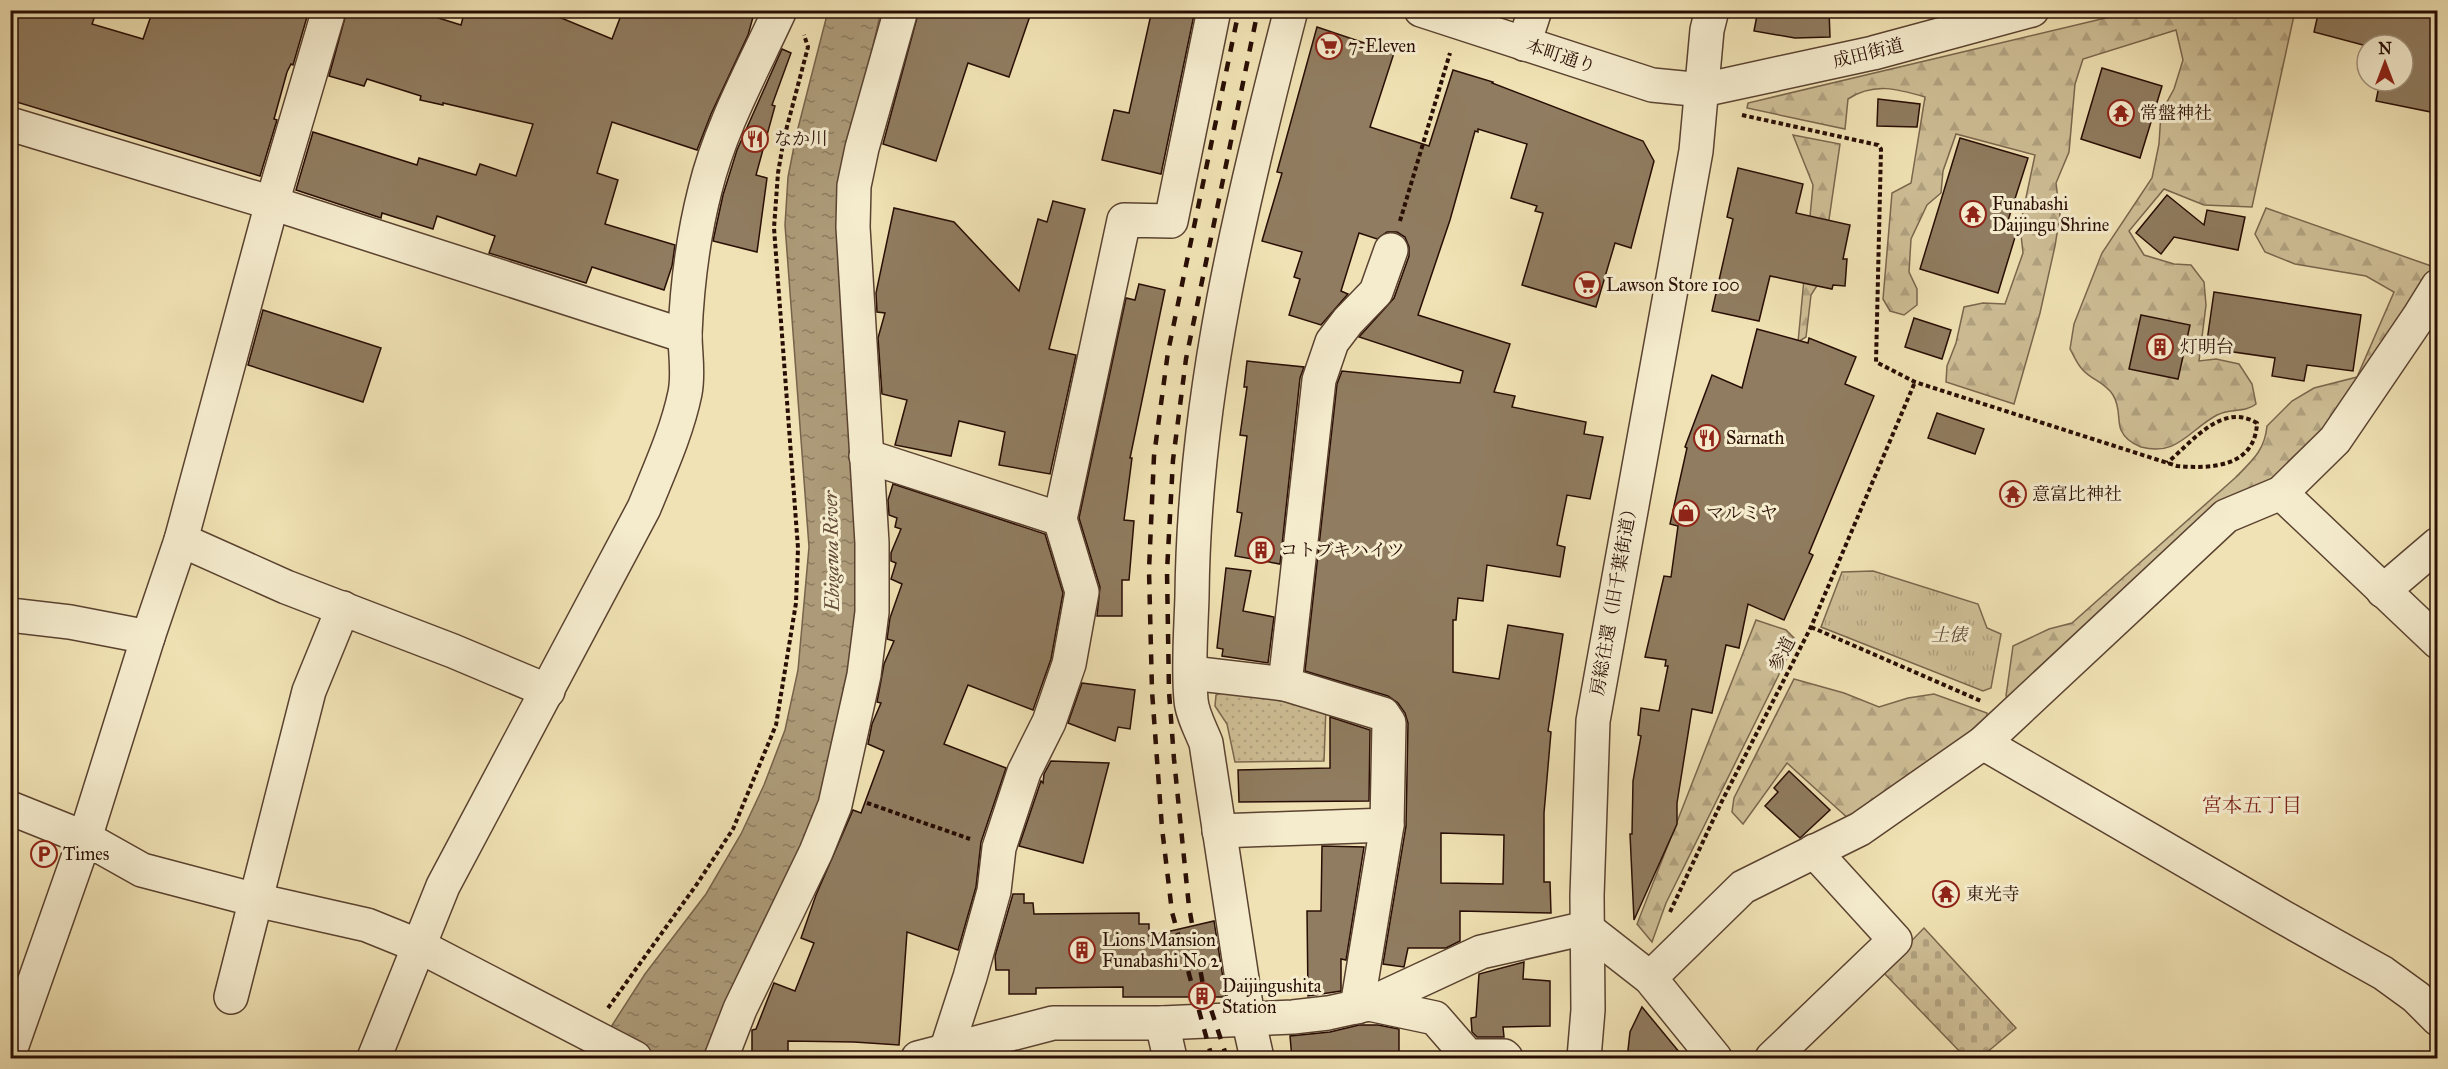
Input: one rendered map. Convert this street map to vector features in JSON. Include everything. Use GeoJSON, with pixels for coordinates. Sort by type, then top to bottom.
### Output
{"type":"FeatureCollection","features":[{"type":"Feature","properties":{"kind":"street"},"geometry":{"type":"LineString","coordinates":[[10,1051],[86,838],[148,637],[181,540],[272,203],[329,10]]}},
{"type":"Feature","properties":{"kind":"street"},"geometry":{"type":"LineString","coordinates":[[721,1059],[740,1010],[816,852],[838,793],[864,675],[872,612],[872,543],[853,227],[854,186],[862,148],[901,10]]}},
{"type":"Feature","properties":{"kind":"street"},"geometry":{"type":"LineString","coordinates":[[932,1055],[970,977],[994,891],[999,848],[1024,772],[1049,722],[1069,664],[1082,592],[1060,519],[1124,220],[1171,222],[1214,10]]}},
{"type":"Feature","properties":{"kind":"street"},"geometry":{"type":"LineString","coordinates":[[1257,1059],[1248,1018],[1206,743],[1191,702],[1192,547],[1202,429],[1220,317],[1252,162],[1291,10]]}},
{"type":"Feature","properties":{"kind":"street","name":"本町通り"},"geometry":{"type":"LineString","coordinates":[[1421,10],[1652,85],[1703,90]]}},
{"type":"Feature","properties":{"kind":"street"},"geometry":{"type":"LineString","coordinates":[[1524,44],[1535,10]]}},
{"type":"Feature","properties":{"kind":"street","name":"房総往還（旧千葉街道）"},"geometry":{"type":"LineString","coordinates":[[1584,1059],[1588,1010],[1586,928],[1589,786],[1593,721],[1696,151],[1707,30],[1712,10]]}},
{"type":"Feature","properties":{"kind":"street","name":"成田街道"},"geometry":{"type":"LineString","coordinates":[[1703,90],[1873,53],[2032,10]]}},
{"type":"Feature","properties":{"kind":"street"},"geometry":{"type":"LineString","coordinates":[[374,1059],[443,886],[644,508],[665,458],[685,395],[687,376],[685,336],[689,277],[705,191],[720,142],[791,20]]}},
{"type":"Feature","properties":{"kind":"street"},"geometry":{"type":"LineString","coordinates":[[10,124],[272,203],[685,336]]}},
{"type":"Feature","properties":{"kind":"street"},"geometry":{"type":"LineString","coordinates":[[1285,684],[1319,380],[1332,342],[1348,321],[1376,292],[1391,249]]}},
{"type":"Feature","properties":{"kind":"street"},"geometry":{"type":"LineString","coordinates":[[1650,978],[1743,887],[1860,829],[1983,743],[2226,516],[2281,493],[2335,440],[2429,321],[2438,286]]}},
{"type":"Feature","properties":{"kind":"street"},"geometry":{"type":"LineString","coordinates":[[866,456],[1060,519]]}},
{"type":"Feature","properties":{"kind":"street"},"geometry":{"type":"LineString","coordinates":[[2281,493],[2438,642]]}},
{"type":"Feature","properties":{"kind":"street"},"geometry":{"type":"LineString","coordinates":[[181,540],[286,587],[453,651],[548,691]]}},
{"type":"Feature","properties":{"kind":"street"},"geometry":{"type":"LineString","coordinates":[[2383,591],[2438,544]]}},
{"type":"Feature","properties":{"kind":"street"},"geometry":{"type":"LineString","coordinates":[[231,997],[309,691],[343,608]]}},
{"type":"Feature","properties":{"kind":"street"},"geometry":{"type":"LineString","coordinates":[[10,615],[70,622],[148,637]]}},
{"type":"Feature","properties":{"kind":"street"},"geometry":{"type":"LineString","coordinates":[[1191,673],[1285,684],[1383,714],[1389,723],[1387,825],[1363,1005]]}},
{"type":"Feature","properties":{"kind":"street"},"geometry":{"type":"LineString","coordinates":[[1983,743],[2281,916],[2384,973],[2416,997],[2438,1019]]}},
{"type":"Feature","properties":{"kind":"street"},"geometry":{"type":"LineString","coordinates":[[10,808],[86,838],[142,870],[256,900],[367,925],[418,946],[590,1046],[635,1059]]}},
{"type":"Feature","properties":{"kind":"street"},"geometry":{"type":"LineString","coordinates":[[1219,831],[1387,825]]}},
{"type":"Feature","properties":{"kind":"street"},"geometry":{"type":"LineString","coordinates":[[1772,1059],[1895,940],[1814,851]]}},
{"type":"Feature","properties":{"kind":"street"},"geometry":{"type":"LineString","coordinates":[[932,1055],[1053,1023],[1161,1023],[1293,1017],[1363,1005],[1481,952],[1586,928],[1650,978],[1715,1059]]}},
{"type":"Feature","properties":{"kind":"street"},"geometry":{"type":"LineString","coordinates":[[1363,1005],[1435,1018],[1468,1056],[1504,1056],[1506,1059]]}},
{"type":"Feature","properties":{"kind":"street"},"geometry":{"type":"LineString","coordinates":[[1161,1023],[1170,1059]]}},
{"type":"Feature","properties":{"kind":"path"},"geometry":{"type":"LineString","coordinates":[[590,1046],[638,963],[698,884],[733,829],[776,725],[796,603],[798,548],[774,228],[778,172],[784,138],[808,47],[791,20]]}},
{"type":"Feature","properties":{"kind":"path"},"geometry":{"type":"LineString","coordinates":[[1391,249],[1450,52]]}},
{"type":"Feature","properties":{"kind":"path"},"geometry":{"type":"LineString","coordinates":[[1738,114],[1878,144],[1881,149],[1876,362],[1915,382],[2167,463],[2177,466],[2209,467],[2234,460],[2250,450],[2257,437],[2258,423],[2247,417],[2229,416],[2218,420],[2167,463]]}},
{"type":"Feature","properties":{"kind":"path","name":"参道"},"geometry":{"type":"LineString","coordinates":[[1670,914],[1722,801],[1810,627],[1915,382]]}},
{"type":"Feature","properties":{"kind":"path"},"geometry":{"type":"LineString","coordinates":[[1810,627],[1986,703]]}},
{"type":"Feature","properties":{"kind":"path"},"geometry":{"type":"LineString","coordinates":[[838,793],[999,848]]}},
{"type":"Feature","properties":{"kind":"green space"},"geometry":{"type":"Polygon","coordinates":[[[2135,11],[2295,11],[2252,207],[2204,205],[2164,189],[2129,231],[2144,255],[2174,264],[2191,265],[2204,282],[2206,305],[2199,361],[2216,359],[2239,364],[2252,384],[2256,404],[2247,409],[2217,415],[2173,445],[2153,449],[2138,446],[2125,436],[2121,430],[2113,395],[2082,369],[2070,349],[2074,324],[2102,253],[2152,178],[2159,144],[2161,113],[2174,89],[2183,60],[2176,30],[2083,59],[2075,84],[2069,152],[2056,183],[2060,215],[2055,246],[2040,313],[2014,404],[1946,382],[1947,366],[1956,343],[1964,307],[1983,303],[2005,304],[2023,253],[2020,226],[2035,155],[1956,134],[1943,171],[1941,193],[1927,205],[1911,239],[1909,272],[1917,289],[1917,305],[1904,315],[1890,311],[1883,299],[1892,193],[1911,183],[1925,97],[1886,89],[1867,90],[1848,99],[1845,129],[1747,108],[1748,103],[2135,11]]]}},
{"type":"Feature","properties":{"kind":"green space"},"geometry":{"type":"Polygon","coordinates":[[[1793,135],[1840,144],[1820,281],[1811,295],[1806,337],[1798,342],[1813,185],[1793,135]]]}},
{"type":"Feature","properties":{"kind":"green space"},"geometry":{"type":"Polygon","coordinates":[[[2266,208],[2434,267],[2331,435],[2013,701],[2006,696],[2013,646],[2049,629],[2072,623],[2241,472],[2264,442],[2267,426],[2292,401],[2314,388],[2357,377],[2394,292],[2366,276],[2295,264],[2265,252],[2255,234],[2266,208]]]}},
{"type":"Feature","properties":{"kind":"green space","name":"土俵"},"geometry":{"type":"Polygon","coordinates":[[[1873,571],[1978,604],[1987,628],[2001,634],[1991,688],[1983,691],[1821,627],[1842,572],[1873,571]]]}},
{"type":"Feature","properties":{"kind":"green space"},"geometry":{"type":"Polygon","coordinates":[[[1756,620],[1786,630],[1796,640],[1666,903],[1652,942],[1637,924],[1756,620]]]}},
{"type":"Feature","properties":{"kind":"green space"},"geometry":{"type":"Polygon","coordinates":[[[1794,679],[1844,693],[1879,707],[1908,698],[1934,694],[1987,713],[1988,725],[1850,820],[1787,763],[1743,824],[1732,812],[1734,798],[1794,679]]]}},
{"type":"Feature","properties":{"kind":"green space"},"geometry":{"type":"Polygon","coordinates":[[[1229,689],[1326,706],[1324,761],[1235,762],[1227,724],[1215,706],[1216,695],[1229,689]]]}},
{"type":"Feature","properties":{"kind":"green space"},"geometry":{"type":"Polygon","coordinates":[[[1924,928],[2016,1028],[1980,1058],[1966,1058],[1882,971],[1924,928]]]}},
{"type":"Feature","properties":{"kind":"water","name":"Ebigawa River"},"geometry":{"type":"Polygon","coordinates":[[[828,11],[881,11],[850,146],[859,610],[851,674],[820,799],[772,918],[702,1058],[591,1058],[645,974],[706,894],[741,834],[764,785],[785,730],[798,670],[809,547],[785,225],[788,177],[796,136],[828,11]]]}},
{"type":"Feature","properties":{"kind":"building"},"geometry":{"type":"Polygon","coordinates":[[[10,10],[97,10],[92,24],[143,39],[153,10],[309,10],[293,65],[291,64],[287,72],[274,119],[277,120],[260,176],[10,100],[10,10]]]}},
{"type":"Feature","properties":{"kind":"building"},"geometry":{"type":"Polygon","coordinates":[[[347,10],[413,10],[461,25],[465,10],[542,10],[612,39],[623,10],[755,10],[748,35],[697,150],[612,122],[597,173],[618,180],[605,224],[675,245],[672,266],[664,290],[592,267],[586,283],[489,253],[495,236],[437,216],[433,229],[382,213],[381,218],[296,190],[313,132],[417,165],[419,158],[476,175],[480,164],[516,176],[533,124],[443,103],[443,105],[420,100],[421,96],[367,79],[364,86],[329,76],[347,10]]]}},
{"type":"Feature","properties":{"kind":"building"},"geometry":{"type":"Polygon","coordinates":[[[919,10],[1032,10],[1009,77],[968,63],[936,161],[883,144],[919,10]]]}},
{"type":"Feature","properties":{"kind":"building"},"geometry":{"type":"Polygon","coordinates":[[[1152,10],[1195,10],[1161,174],[1102,160],[1114,110],[1129,113],[1152,10]]]}},
{"type":"Feature","properties":{"kind":"building"},"geometry":{"type":"Polygon","coordinates":[[[1758,10],[1829,10],[1830,37],[1795,38],[1754,31],[1758,10]]]}},
{"type":"Feature","properties":{"kind":"building"},"geometry":{"type":"Polygon","coordinates":[[[2319,10],[2438,10],[2438,79],[2431,112],[2376,101],[2378,93],[2415,93],[2415,33],[2355,33],[2355,43],[2314,32],[2319,10]]]}},
{"type":"Feature","properties":{"kind":"building"},"geometry":{"type":"Polygon","coordinates":[[[1317,27],[1394,53],[1370,127],[1429,146],[1453,70],[1493,82],[1643,141],[1654,161],[1631,248],[1615,243],[1596,307],[1522,285],[1543,213],[1535,211],[1537,206],[1511,198],[1527,144],[1478,129],[1478,132],[1475,131],[1450,220],[1418,315],[1510,344],[1494,392],[1515,396],[1512,407],[1586,422],[1584,434],[1603,437],[1590,499],[1567,495],[1557,545],[1565,547],[1560,577],[1487,565],[1483,601],[1458,598],[1456,620],[1453,620],[1453,672],[1499,679],[1508,625],[1563,634],[1548,731],[1551,732],[1544,813],[1544,882],[1550,882],[1551,913],[1460,911],[1460,941],[1446,948],[1408,948],[1404,967],[1383,964],[1406,826],[1408,723],[1405,713],[1398,703],[1388,696],[1305,671],[1337,384],[1342,371],[1460,383],[1463,371],[1359,337],[1394,298],[1409,256],[1409,247],[1405,237],[1397,232],[1387,232],[1377,239],[1359,233],[1341,291],[1348,294],[1321,325],[1289,315],[1300,279],[1294,277],[1302,252],[1262,241],[1282,173],[1277,172],[1317,27]],[[1441,833],[1441,883],[1503,884],[1504,835],[1441,833]]]}},
{"type":"Feature","properties":{"kind":"building"},"geometry":{"type":"Polygon","coordinates":[[[782,49],[791,53],[772,105],[775,106],[756,175],[767,178],[757,252],[713,241],[723,195],[737,150],[782,49]]]}},
{"type":"Feature","properties":{"kind":"building","name":"常盤神社"},"geometry":{"type":"Polygon","coordinates":[[[2102,68],[2162,86],[2140,158],[2081,139],[2102,68]]]}},
{"type":"Feature","properties":{"kind":"building"},"geometry":{"type":"Polygon","coordinates":[[[1878,99],[1920,104],[1917,127],[1877,126],[1878,99]]]}},
{"type":"Feature","properties":{"kind":"building","name":"Funabashi Daijingu Shrine"},"geometry":{"type":"Polygon","coordinates":[[[1960,138],[2028,158],[2005,230],[2016,234],[1998,293],[1920,269],[1960,138]]]}},
{"type":"Feature","properties":{"kind":"building"},"geometry":{"type":"Polygon","coordinates":[[[1738,168],[1803,184],[1796,213],[1850,225],[1843,259],[1847,259],[1845,286],[1833,285],[1832,289],[1770,276],[1759,321],[1712,311],[1733,219],[1727,217],[1738,168]]]}},
{"type":"Feature","properties":{"kind":"building"},"geometry":{"type":"Polygon","coordinates":[[[2167,195],[2204,225],[2207,210],[2245,217],[2238,250],[2174,237],[2161,254],[2136,233],[2167,195]]]}},
{"type":"Feature","properties":{"kind":"building"},"geometry":{"type":"Polygon","coordinates":[[[1053,201],[1085,209],[1049,349],[1076,355],[1050,474],[999,465],[1005,432],[959,421],[951,456],[895,445],[907,400],[882,394],[878,338],[885,313],[877,312],[876,293],[894,208],[954,222],[1019,291],[1038,219],[1047,222],[1053,201]]]}},
{"type":"Feature","properties":{"kind":"building"},"geometry":{"type":"Polygon","coordinates":[[[1139,284],[1165,290],[1130,458],[1132,458],[1124,520],[1134,521],[1129,580],[1122,580],[1122,616],[1097,616],[1100,587],[1079,518],[1126,298],[1135,300],[1139,284]]]}},
{"type":"Feature","properties":{"kind":"building"},"geometry":{"type":"Polygon","coordinates":[[[2214,292],[2361,315],[2353,371],[2307,365],[2304,381],[2272,376],[2275,358],[2206,348],[2214,292]]]}},
{"type":"Feature","properties":{"kind":"building"},"geometry":{"type":"Polygon","coordinates":[[[263,310],[381,348],[363,402],[248,365],[263,310]]]}},
{"type":"Feature","properties":{"kind":"building","name":"灯明台"},"geometry":{"type":"Polygon","coordinates":[[[2141,315],[2190,325],[2178,379],[2129,369],[2141,315]]]}},
{"type":"Feature","properties":{"kind":"building"},"geometry":{"type":"Polygon","coordinates":[[[1914,318],[1951,330],[1942,359],[1905,347],[1914,318]]]}},
{"type":"Feature","properties":{"kind":"building"},"geometry":{"type":"Polygon","coordinates":[[[1757,329],[1808,343],[1809,338],[1856,357],[1845,384],[1874,396],[1809,553],[1813,555],[1784,620],[1748,604],[1739,648],[1726,645],[1712,713],[1692,709],[1677,803],[1677,824],[1634,920],[1630,834],[1632,834],[1633,781],[1641,736],[1638,735],[1641,708],[1659,711],[1668,666],[1665,666],[1666,660],[1645,657],[1664,576],[1671,577],[1678,526],[1670,524],[1687,448],[1685,447],[1712,375],[1742,388],[1757,329]]]}},
{"type":"Feature","properties":{"kind":"building"},"geometry":{"type":"Polygon","coordinates":[[[1247,361],[1304,367],[1300,378],[1280,564],[1235,556],[1242,513],[1237,512],[1247,436],[1240,435],[1247,387],[1244,387],[1247,361]]]}},
{"type":"Feature","properties":{"kind":"building"},"geometry":{"type":"Polygon","coordinates":[[[1937,413],[1984,429],[1975,454],[1928,438],[1937,413]]]}},
{"type":"Feature","properties":{"kind":"building"},"geometry":{"type":"Polygon","coordinates":[[[893,484],[1045,534],[1063,593],[1051,659],[1033,710],[968,685],[944,744],[1006,768],[981,842],[976,887],[958,950],[907,932],[899,1045],[788,1041],[788,1054],[752,1054],[752,1030],[756,1029],[774,983],[795,991],[814,943],[801,938],[816,895],[853,810],[861,813],[884,751],[868,744],[872,724],[881,703],[877,702],[884,664],[894,641],[887,639],[890,618],[902,584],[891,579],[896,563],[891,561],[891,553],[901,529],[895,527],[897,518],[889,515],[888,500],[893,484]]]}},
{"type":"Feature","properties":{"kind":"building"},"geometry":{"type":"Polygon","coordinates":[[[1226,568],[1251,571],[1243,611],[1274,617],[1268,663],[1222,656],[1223,649],[1217,648],[1226,568]]]}},
{"type":"Feature","properties":{"kind":"building"},"geometry":{"type":"Polygon","coordinates":[[[1082,683],[1135,690],[1130,729],[1118,727],[1115,741],[1068,723],[1082,683]]]}},
{"type":"Feature","properties":{"kind":"building"},"geometry":{"type":"Polygon","coordinates":[[[1330,717],[1370,730],[1369,801],[1239,802],[1238,770],[1330,768],[1330,717]]]}},
{"type":"Feature","properties":{"kind":"building"},"geometry":{"type":"Polygon","coordinates":[[[1051,761],[1109,763],[1083,863],[1019,846],[1041,781],[1043,783],[1044,774],[1051,761]]]}},
{"type":"Feature","properties":{"kind":"building"},"geometry":{"type":"Polygon","coordinates":[[[1789,771],[1830,810],[1800,838],[1765,806],[1778,792],[1774,788],[1789,771]]]}},
{"type":"Feature","properties":{"kind":"building"},"geometry":{"type":"Polygon","coordinates":[[[1322,846],[1364,847],[1346,960],[1341,959],[1341,991],[1308,996],[1307,911],[1321,911],[1322,846]]]}},
{"type":"Feature","properties":{"kind":"building"},"geometry":{"type":"Polygon","coordinates":[[[1013,894],[1024,894],[1024,903],[1033,903],[1034,914],[1139,913],[1139,924],[1149,924],[1149,936],[1214,921],[1226,997],[1123,997],[1123,987],[1036,988],[1036,994],[1009,994],[1009,970],[996,970],[995,956],[1013,894]]]}},
{"type":"Feature","properties":{"kind":"building"},"geometry":{"type":"Polygon","coordinates":[[[1524,962],[1523,979],[1550,981],[1550,1026],[1503,1027],[1504,1037],[1477,1037],[1472,1032],[1471,1018],[1476,1017],[1479,974],[1524,962]]]}},
{"type":"Feature","properties":{"kind":"building"},"geometry":{"type":"Polygon","coordinates":[[[1642,1007],[1685,1059],[1627,1059],[1630,1032],[1642,1007]]]}},
{"type":"Feature","properties":{"kind":"building"},"geometry":{"type":"Polygon","coordinates":[[[1359,1025],[1378,1025],[1399,1029],[1399,1059],[1292,1059],[1290,1036],[1330,1032],[1359,1025]]]}},
{"type":"Feature","properties":{"kind":"railway"},"geometry":{"type":"LineString","coordinates":[[1212,1058],[1172,912],[1162,828],[1152,691],[1149,570],[1154,456],[1168,352],[1239,10]]}},
{"type":"Feature","properties":{"kind":"railway"},"geometry":{"type":"LineString","coordinates":[[1227,1058],[1203,985],[1189,907],[1169,692],[1167,571],[1173,460],[1186,359],[1258,10]]}},
{"type":"Feature","properties":{"kind":"place","name":"7-Eleven"},"geometry":{"type":"Point","coordinates":[1329,46]}},
{"type":"Feature","properties":{"kind":"place","name":"常盤神社"},"geometry":{"type":"Point","coordinates":[2121,113]}},
{"type":"Feature","properties":{"kind":"place","name":"なか川"},"geometry":{"type":"Point","coordinates":[755,139]}},
{"type":"Feature","properties":{"kind":"place","name":"Funabashi Daijingu Shrine"},"geometry":{"type":"Point","coordinates":[1973,214]}},
{"type":"Feature","properties":{"kind":"place","name":"Lawson Store 100"},"geometry":{"type":"Point","coordinates":[1587,285]}},
{"type":"Feature","properties":{"kind":"place","name":"灯明台"},"geometry":{"type":"Point","coordinates":[2160,347]}},
{"type":"Feature","properties":{"kind":"place","name":"Sarnath"},"geometry":{"type":"Point","coordinates":[1707,438]}},
{"type":"Feature","properties":{"kind":"place","name":"意富比神社"},"geometry":{"type":"Point","coordinates":[2013,494]}},
{"type":"Feature","properties":{"kind":"place","name":"マルミヤ"},"geometry":{"type":"Point","coordinates":[1686,513]}},
{"type":"Feature","properties":{"kind":"place","name":"コトブキハイツ"},"geometry":{"type":"Point","coordinates":[1261,550]}},
{"type":"Feature","properties":{"kind":"place","name":"Times"},"geometry":{"type":"Point","coordinates":[44,854]}},
{"type":"Feature","properties":{"kind":"place","name":"東光寺"},"geometry":{"type":"Point","coordinates":[1946,894]}},
{"type":"Feature","properties":{"kind":"place","name":"Lions Mansion Funabashi No 2"},"geometry":{"type":"Point","coordinates":[1082,950]}},
{"type":"Feature","properties":{"kind":"place","name":"Daijingushita Station"},"geometry":{"type":"Point","coordinates":[1202,996]}},
{"type":"Feature","properties":{"kind":"district","name":"宮本五丁目"},"geometry":{"type":"Point","coordinates":[2252,805]}}]}
